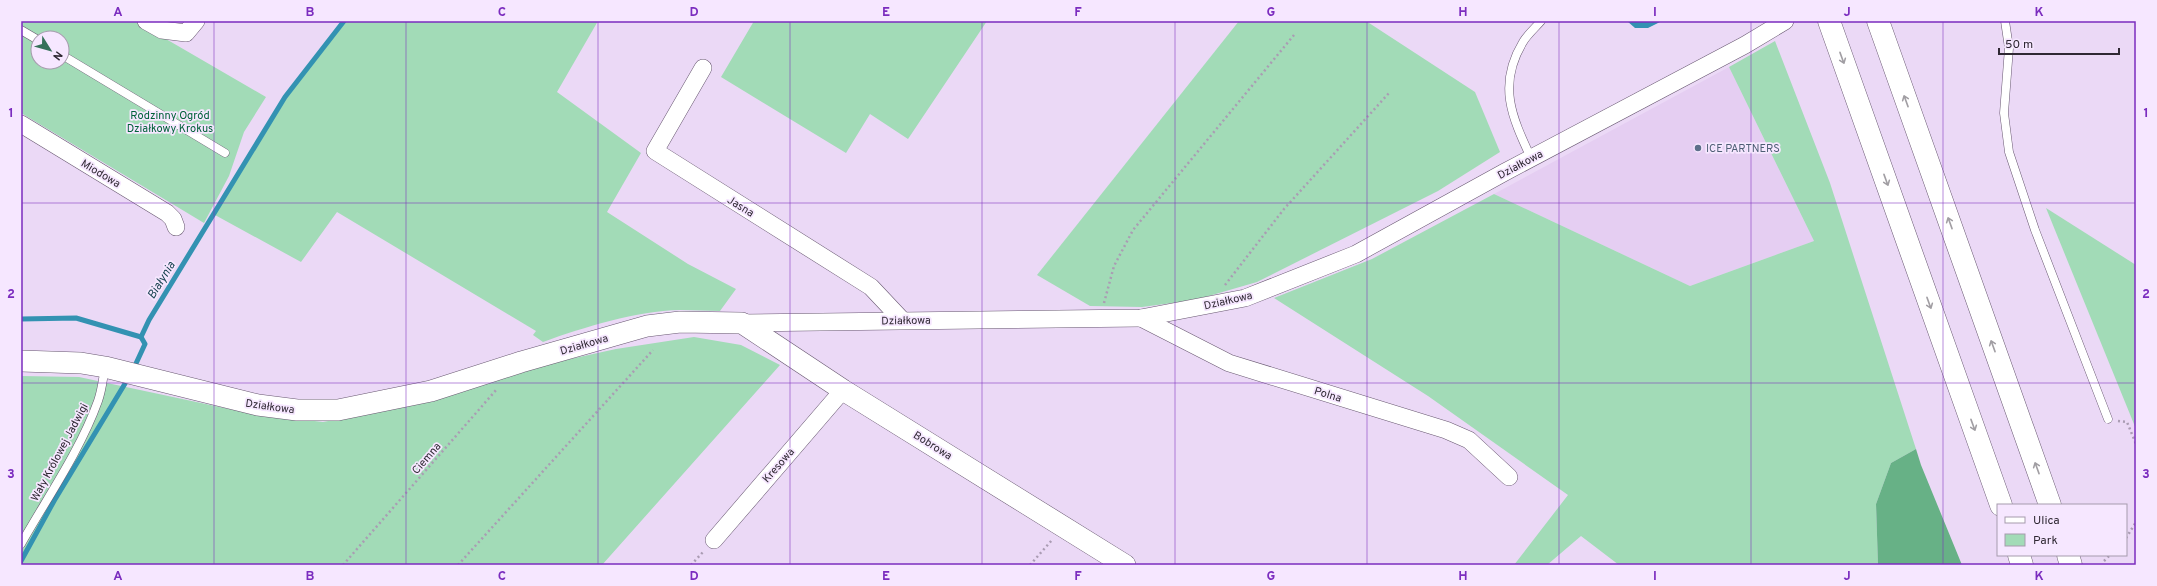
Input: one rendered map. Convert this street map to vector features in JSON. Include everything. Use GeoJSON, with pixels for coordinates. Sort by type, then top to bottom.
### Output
{"type":"FeatureCollection","features":[{"type":"Feature","properties":{"kind":"highway"},"geometry":{"type":"LineString","coordinates":[[1829,21],[2001,504]]}},
{"type":"Feature","properties":{"kind":"highway"},"geometry":{"type":"LineString","coordinates":[[1878,21],[2050,504]]}},
{"type":"Feature","properties":{"kind":"street"},"geometry":{"type":"LineString","coordinates":[[146,21],[162,30],[186,33],[196,21]]}},
{"type":"Feature","properties":{"kind":"street","name":"Działkowa"},"geometry":{"type":"LineString","coordinates":[[21,361],[75,362],[123,371],[258,405],[297,410],[338,410],[431,391],[521,362],[647,326],[680,322],[742,323],[1141,318],[1210,305],[1245,298],[1356,254],[1531,158],[1745,45],[1785,21]]}},
{"type":"Feature","properties":{"kind":"street","name":"Jasna"},"geometry":{"type":"LineString","coordinates":[[703,68],[655,151],[871,287],[902,320]]}},
{"type":"Feature","properties":{"kind":"street","name":"Miodowa"},"geometry":{"type":"LineString","coordinates":[[21,124],[167,213],[172,217],[176,227]]}},
{"type":"Feature","properties":{"kind":"street","name":"Polna"},"geometry":{"type":"LineString","coordinates":[[1141,318],[1229,363],[1469,440],[1509,477]]}},
{"type":"Feature","properties":{"kind":"street","name":"Bobrowa"},"geometry":{"type":"LineString","coordinates":[[742,323],[843,390],[1125,565]]}},
{"type":"Feature","properties":{"kind":"street","name":"Kresowa"},"geometry":{"type":"LineString","coordinates":[[714,540],[843,390]]}},
{"type":"Feature","properties":{"kind":"lane"},"geometry":{"type":"LineString","coordinates":[[1531,158],[1516,126],[1508,95],[1510,70],[1523,42],[1540,21]]}},
{"type":"Feature","properties":{"kind":"lane"},"geometry":{"type":"LineString","coordinates":[[2005,21],[2009,48],[2004,113],[2009,152],[2035,230],[2108,419]]}},
{"type":"Feature","properties":{"kind":"lane"},"geometry":{"type":"LineString","coordinates":[[21,30],[30,35]]}},
{"type":"Feature","properties":{"kind":"lane"},"geometry":{"type":"LineString","coordinates":[[70,59],[225,153]]}},
{"type":"Feature","properties":{"kind":"lane","name":"Wały Królowej Jadwigi"},"geometry":{"type":"LineString","coordinates":[[21,544],[93,414],[101,392],[123,371]]}},
{"type":"Feature","properties":{"kind":"path"},"geometry":{"type":"LineString","coordinates":[[1100,319],[1114,266],[1133,230],[1294,35]]}},
{"type":"Feature","properties":{"kind":"path"},"geometry":{"type":"LineString","coordinates":[[1210,305],[1284,209],[1389,93]]}},
{"type":"Feature","properties":{"kind":"path"},"geometry":{"type":"LineString","coordinates":[[458,565],[653,350]]}},
{"type":"Feature","properties":{"kind":"path","name":"Ciemna"},"geometry":{"type":"LineString","coordinates":[[343,565],[500,386]]}},
{"type":"Feature","properties":{"kind":"path"},"geometry":{"type":"LineString","coordinates":[[2108,419],[2127,422],[2136,444]]}},
{"type":"Feature","properties":{"kind":"path"},"geometry":{"type":"LineString","coordinates":[[2127,536],[2136,522]]}},
{"type":"Feature","properties":{"kind":"path"},"geometry":{"type":"LineString","coordinates":[[1030,565],[1064,526]]}},
{"type":"Feature","properties":{"kind":"path"},"geometry":{"type":"LineString","coordinates":[[2104,561],[2109,556]]}},
{"type":"Feature","properties":{"kind":"shaded area"},"geometry":{"type":"Polygon","coordinates":[[[1729,67],[1814,241],[1690,286],[1494,194],[1729,67]]]}},
{"type":"Feature","properties":{"kind":"green space","name":"Rodzinny Ogród Działkowy Krokus"},"geometry":{"type":"Polygon","coordinates":[[[21,21],[135,21],[266,97],[244,132],[229,176],[204,223],[21,113],[21,21]]]}},
{"type":"Feature","properties":{"kind":"green space"},"geometry":{"type":"Polygon","coordinates":[[[344,21],[598,21],[557,92],[641,153],[607,212],[688,264],[736,289],[720,311],[680,310],[646,313],[593,326],[543,342],[533,335],[536,331],[337,212],[301,262],[215,215],[285,98],[344,21]]]}},
{"type":"Feature","properties":{"kind":"green space"},"geometry":{"type":"Polygon","coordinates":[[[754,21],[987,21],[908,139],[870,114],[846,153],[721,77],[754,21]]]}},
{"type":"Feature","properties":{"kind":"green space"},"geometry":{"type":"Polygon","coordinates":[[[1239,21],[1366,21],[1475,92],[1500,152],[1438,191],[1257,282],[1195,300],[1142,307],[1090,306],[1037,275],[1239,21]]]}},
{"type":"Feature","properties":{"kind":"green space"},"geometry":{"type":"Polygon","coordinates":[[[1775,41],[1830,183],[1916,449],[1891,463],[1876,504],[1878,565],[1619,565],[1581,536],[1547,565],[1514,565],[1568,495],[1428,396],[1274,298],[1372,259],[1494,194],[1690,286],[1814,241],[1729,67],[1775,41]]]}},
{"type":"Feature","properties":{"kind":"green space"},"geometry":{"type":"Polygon","coordinates":[[[2046,208],[2136,265],[2136,429],[2046,208]]]}},
{"type":"Feature","properties":{"kind":"green space"},"geometry":{"type":"Polygon","coordinates":[[[694,337],[741,345],[780,365],[602,565],[21,565],[21,376],[79,377],[248,413],[323,422],[422,403],[538,366],[616,349],[694,337]]]}},
{"type":"Feature","properties":{"kind":"green space"},"geometry":{"type":"Polygon","coordinates":[[[1916,449],[1921,465],[1962,565],[1878,565],[1876,504],[1891,463],[1916,449]]]}},
{"type":"Feature","properties":{"kind":"water"},"geometry":{"type":"Polygon","coordinates":[[[1627,21],[1662,21],[1648,28],[1635,28],[1627,21]]]}},
{"type":"Feature","properties":{"kind":"waterway","name":"Białynia"},"geometry":{"type":"LineString","coordinates":[[133,370],[145,344],[141,337],[149,320],[285,97],[344,21]]}},
{"type":"Feature","properties":{"kind":"waterway"},"geometry":{"type":"LineString","coordinates":[[21,319],[76,318],[141,337]]}},
{"type":"Feature","properties":{"kind":"waterway","name":"Białynia"},"geometry":{"type":"LineString","coordinates":[[21,561],[54,501],[129,377]]}},
{"type":"Feature","properties":{"kind":"place","name":"ICE PARTNERS"},"geometry":{"type":"Point","coordinates":[1698,148]}}]}
